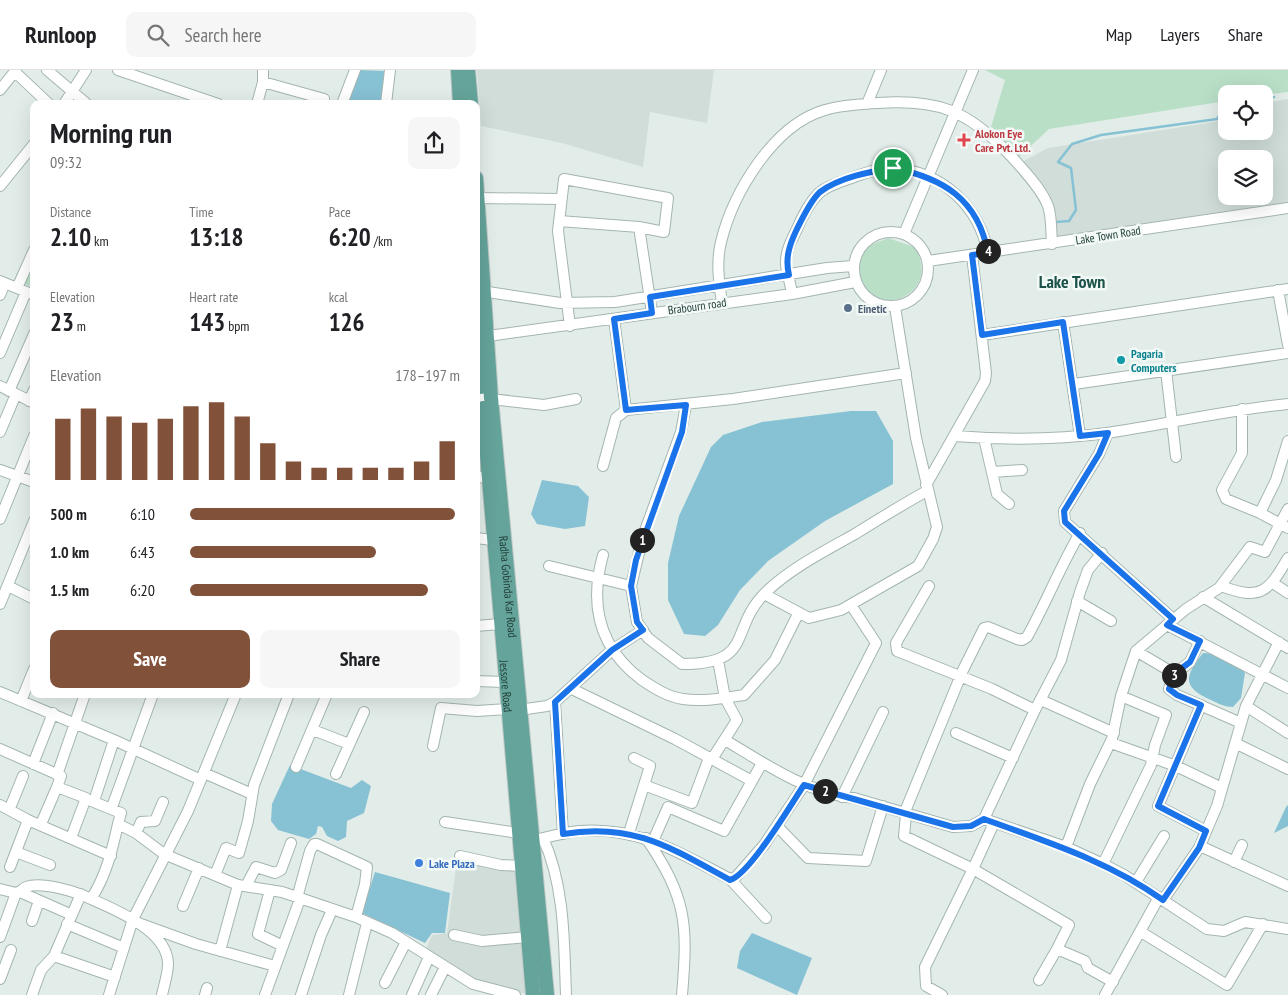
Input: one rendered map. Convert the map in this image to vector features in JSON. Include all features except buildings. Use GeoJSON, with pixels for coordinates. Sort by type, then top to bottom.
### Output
{"type":"FeatureCollection","features":[{"type":"Feature","properties":{"kind":"main road"},"geometry":{"type":"LineString","coordinates":[[458,70],[460,100]]}},
{"type":"Feature","properties":{"kind":"main road"},"geometry":{"type":"LineString","coordinates":[[468,70],[471,100]]}},
{"type":"Feature","properties":{"kind":"main road","name":"Jessore Road"},"geometry":{"type":"LineString","coordinates":[[480,339],[486,398],[482,477],[499,541],[500,624],[504,682],[513,710],[528,839],[521,866],[533,995]]}},
{"type":"Feature","properties":{"kind":"main road","name":"Radha Gobinda Kar Road"},"geometry":{"type":"LineString","coordinates":[[486,398],[513,710]]}},
{"type":"Feature","properties":{"kind":"main road"},"geometry":{"type":"LineString","coordinates":[[528,839],[547,995]]}},
{"type":"Feature","properties":{"kind":"street"},"geometry":{"type":"LineString","coordinates":[[48,70],[83,100]]}},
{"type":"Feature","properties":{"kind":"street"},"geometry":{"type":"LineString","coordinates":[[67,100],[86,70]]}},
{"type":"Feature","properties":{"kind":"street"},"geometry":{"type":"LineString","coordinates":[[118,70],[206,100]]}},
{"type":"Feature","properties":{"kind":"street"},"geometry":{"type":"LineString","coordinates":[[258,100],[263,82],[262,70]]}},
{"type":"Feature","properties":{"kind":"street"},"geometry":{"type":"LineString","coordinates":[[344,100],[355,70]]}},
{"type":"Feature","properties":{"kind":"street"},"geometry":{"type":"LineString","coordinates":[[386,100],[390,70]]}},
{"type":"Feature","properties":{"kind":"street"},"geometry":{"type":"LineString","coordinates":[[867,104],[881,70]]}},
{"type":"Feature","properties":{"kind":"street"},"geometry":{"type":"LineString","coordinates":[[904,234],[973,70]]}},
{"type":"Feature","properties":{"kind":"street"},"geometry":{"type":"LineString","coordinates":[[0,90],[15,71],[45,100]]}},
{"type":"Feature","properties":{"kind":"street"},"geometry":{"type":"LineString","coordinates":[[263,82],[324,100]]}},
{"type":"Feature","properties":{"kind":"street"},"geometry":{"type":"LineString","coordinates":[[722,303],[720,244],[744,183],[770,148],[791,128],[824,110],[898,102],[931,103],[955,113],[991,135],[1029,177],[1048,206],[1052,244]]}},
{"type":"Feature","properties":{"kind":"street"},"geometry":{"type":"LineString","coordinates":[[0,186],[30,149]]}},
{"type":"Feature","properties":{"kind":"street"},"geometry":{"type":"LineString","coordinates":[[792,294],[786,264],[790,245],[802,218],[820,193],[840,182],[866,173],[893,168],[928,177],[947,186],[967,204],[985,237],[988,253]]}},
{"type":"Feature","properties":{"kind":"street"},"geometry":{"type":"LineString","coordinates":[[559,221],[664,232],[668,198],[564,179],[560,199],[558,231],[570,326]]}},
{"type":"Feature","properties":{"kind":"street"},"geometry":{"type":"LineString","coordinates":[[480,198],[560,199]]}},
{"type":"Feature","properties":{"kind":"street","name":"Lake Town Road"},"geometry":{"type":"LineString","coordinates":[[928,261],[1288,208]]}},
{"type":"Feature","properties":{"kind":"street"},"geometry":{"type":"LineString","coordinates":[[639,228],[652,313]]}},
{"type":"Feature","properties":{"kind":"street"},"geometry":{"type":"LineString","coordinates":[[890,231],[904,234],[915,240],[923,249],[928,261],[928,272],[921,292],[914,299],[895,307],[875,304],[860,291],[855,282],[854,266],[857,252],[865,241],[877,234],[890,231]]}},
{"type":"Feature","properties":{"kind":"street"},"geometry":{"type":"LineString","coordinates":[[686,405],[682,432],[643,536],[631,586],[637,622],[664,652],[682,664],[718,660],[739,644],[748,614],[774,584],[927,488],[985,382],[982,335],[972,255]]}},
{"type":"Feature","properties":{"kind":"street"},"geometry":{"type":"LineString","coordinates":[[480,292],[566,303],[615,302],[854,266]]}},
{"type":"Feature","properties":{"kind":"street"},"geometry":{"type":"LineString","coordinates":[[0,353],[26,292],[30,271]]}},
{"type":"Feature","properties":{"kind":"street"},"geometry":{"type":"LineString","coordinates":[[0,295],[3,282],[26,292]]}},
{"type":"Feature","properties":{"kind":"street","name":"Brabourn road"},"geometry":{"type":"LineString","coordinates":[[480,329],[570,326],[792,294],[855,282]]}},
{"type":"Feature","properties":{"kind":"street"},"geometry":{"type":"LineString","coordinates":[[982,335],[1283,290],[1288,344]]}},
{"type":"Feature","properties":{"kind":"street"},"geometry":{"type":"LineString","coordinates":[[764,594],[798,614],[809,618],[816,618],[851,605],[918,566],[933,539],[937,527],[927,488],[895,307]]}},
{"type":"Feature","properties":{"kind":"street"},"geometry":{"type":"LineString","coordinates":[[614,319],[626,410]]}},
{"type":"Feature","properties":{"kind":"street"},"geometry":{"type":"LineString","coordinates":[[1063,322],[1074,384],[1080,436]]}},
{"type":"Feature","properties":{"kind":"street"},"geometry":{"type":"LineString","coordinates":[[0,432],[8,390],[30,343]]}},
{"type":"Feature","properties":{"kind":"street"},"geometry":{"type":"LineString","coordinates":[[1074,384],[1288,352]]}},
{"type":"Feature","properties":{"kind":"street"},"geometry":{"type":"LineString","coordinates":[[1166,370],[1176,457]]}},
{"type":"Feature","properties":{"kind":"street"},"geometry":{"type":"LineString","coordinates":[[603,466],[616,418],[626,410],[686,405],[906,373]]}},
{"type":"Feature","properties":{"kind":"street"},"geometry":{"type":"LineString","coordinates":[[8,390],[30,401]]}},
{"type":"Feature","properties":{"kind":"street"},"geometry":{"type":"LineString","coordinates":[[486,398],[544,405],[576,399]]}},
{"type":"Feature","properties":{"kind":"street"},"geometry":{"type":"LineString","coordinates":[[955,436],[1008,440],[1080,436],[1173,422],[1242,408],[1288,404]]}},
{"type":"Feature","properties":{"kind":"street"},"geometry":{"type":"LineString","coordinates":[[1242,408],[1242,453],[1222,490],[1226,499],[1260,513],[1284,526]]}},
{"type":"Feature","properties":{"kind":"street"},"geometry":{"type":"LineString","coordinates":[[1108,433],[1099,454],[1064,511],[1065,522],[1102,553],[1170,622],[1200,641],[1288,688]]}},
{"type":"Feature","properties":{"kind":"street"},"geometry":{"type":"LineString","coordinates":[[984,438],[998,494],[1009,504]]}},
{"type":"Feature","properties":{"kind":"street"},"geometry":{"type":"LineString","coordinates":[[1260,513],[1276,480],[1288,441]]}},
{"type":"Feature","properties":{"kind":"street"},"geometry":{"type":"LineString","coordinates":[[0,519],[30,445]]}},
{"type":"Feature","properties":{"kind":"street"},"geometry":{"type":"LineString","coordinates":[[0,470],[30,481]]}},
{"type":"Feature","properties":{"kind":"street"},"geometry":{"type":"LineString","coordinates":[[992,472],[1022,470]]}},
{"type":"Feature","properties":{"kind":"street"},"geometry":{"type":"LineString","coordinates":[[1066,847],[1090,784],[1112,738],[1121,696],[1136,651],[1170,622],[1221,586],[1250,547],[1265,552],[1284,526],[1288,510]]}},
{"type":"Feature","properties":{"kind":"street"},"geometry":{"type":"LineString","coordinates":[[0,604],[6,580],[30,529]]}},
{"type":"Feature","properties":{"kind":"street"},"geometry":{"type":"LineString","coordinates":[[1040,980],[1069,925],[973,869],[904,836],[905,814],[960,678],[986,627],[1017,639],[1022,640],[1027,637],[1049,598],[1061,565],[1080,533]]}},
{"type":"Feature","properties":{"kind":"street"},"geometry":{"type":"LineString","coordinates":[[480,539],[499,541]]}},
{"type":"Feature","properties":{"kind":"street"},"geometry":{"type":"LineString","coordinates":[[942,995],[926,986],[926,967],[973,869],[1013,758],[1061,660],[1076,601],[1088,570],[1102,553]]}},
{"type":"Feature","properties":{"kind":"street"},"geometry":{"type":"LineString","coordinates":[[603,554],[597,578],[601,627],[612,650],[630,671],[667,695],[683,699],[724,698],[744,695],[774,660],[798,614]]}},
{"type":"Feature","properties":{"kind":"street"},"geometry":{"type":"LineString","coordinates":[[1221,586],[1240,593],[1259,592],[1273,583],[1288,558]]}},
{"type":"Feature","properties":{"kind":"street"},"geometry":{"type":"LineString","coordinates":[[549,566],[631,586]]}},
{"type":"Feature","properties":{"kind":"street"},"geometry":{"type":"LineString","coordinates":[[6,580],[30,596]]}},
{"type":"Feature","properties":{"kind":"street"},"geometry":{"type":"LineString","coordinates":[[1273,583],[1288,593]]}},
{"type":"Feature","properties":{"kind":"street"},"geometry":{"type":"LineString","coordinates":[[929,586],[895,648],[897,651],[960,678],[992,689],[1035,710]]}},
{"type":"Feature","properties":{"kind":"street"},"geometry":{"type":"LineString","coordinates":[[1106,995],[1161,899],[1200,846],[1217,806],[1246,706],[1284,645],[1203,597]]}},
{"type":"Feature","properties":{"kind":"street"},"geometry":{"type":"LineString","coordinates":[[1076,601],[1111,620]]}},
{"type":"Feature","properties":{"kind":"street"},"geometry":{"type":"LineString","coordinates":[[730,880],[741,873],[777,826],[804,785],[876,644],[851,605]]}},
{"type":"Feature","properties":{"kind":"street"},"geometry":{"type":"LineString","coordinates":[[480,626],[500,624]]}},
{"type":"Feature","properties":{"kind":"street"},"geometry":{"type":"LineString","coordinates":[[433,746],[441,708],[477,711],[513,710],[547,706],[572,688],[612,650],[643,630]]}},
{"type":"Feature","properties":{"kind":"street"},"geometry":{"type":"LineString","coordinates":[[1200,641],[1190,662],[1174,674],[1169,689],[1177,695],[1241,723]]}},
{"type":"Feature","properties":{"kind":"street"},"geometry":{"type":"LineString","coordinates":[[1136,651],[1174,674]]}},
{"type":"Feature","properties":{"kind":"street"},"geometry":{"type":"LineString","coordinates":[[644,785],[692,803],[711,759],[737,720],[724,698],[718,660]]}},
{"type":"Feature","properties":{"kind":"street"},"geometry":{"type":"LineString","coordinates":[[20,701],[30,678]]}},
{"type":"Feature","properties":{"kind":"street"},"geometry":{"type":"LineString","coordinates":[[480,681],[504,682]]}},
{"type":"Feature","properties":{"kind":"street"},"geometry":{"type":"LineString","coordinates":[[572,688],[675,739],[752,781]]}},
{"type":"Feature","properties":{"kind":"street"},"geometry":{"type":"LineString","coordinates":[[0,692],[74,722],[131,749],[252,794]]}},
{"type":"Feature","properties":{"kind":"street"},"geometry":{"type":"LineString","coordinates":[[1103,864],[1151,765],[1166,715],[1121,696]]}},
{"type":"Feature","properties":{"kind":"street"},"geometry":{"type":"LineString","coordinates":[[57,775],[83,698]]}},
{"type":"Feature","properties":{"kind":"street"},"geometry":{"type":"LineString","coordinates":[[112,808],[131,749],[150,698]]}},
{"type":"Feature","properties":{"kind":"street"},"geometry":{"type":"LineString","coordinates":[[109,995],[135,921],[164,854],[188,811],[234,698]]}},
{"type":"Feature","properties":{"kind":"street"},"geometry":{"type":"LineString","coordinates":[[215,875],[226,848],[239,853],[252,794],[288,698]]}},
{"type":"Feature","properties":{"kind":"street"},"geometry":{"type":"LineString","coordinates":[[296,767],[325,698]]}},
{"type":"Feature","properties":{"kind":"street"},"geometry":{"type":"LineString","coordinates":[[1041,700],[1112,738],[1222,788]]}},
{"type":"Feature","properties":{"kind":"street"},"geometry":{"type":"LineString","coordinates":[[555,702],[563,834]]}},
{"type":"Feature","properties":{"kind":"street"},"geometry":{"type":"LineString","coordinates":[[1201,705],[1158,806],[1206,831]]}},
{"type":"Feature","properties":{"kind":"street"},"geometry":{"type":"LineString","coordinates":[[1246,706],[1288,733]]}},
{"type":"Feature","properties":{"kind":"street"},"geometry":{"type":"LineString","coordinates":[[336,774],[364,712]]}},
{"type":"Feature","properties":{"kind":"street"},"geometry":{"type":"LineString","coordinates":[[842,797],[883,712]]}},
{"type":"Feature","properties":{"kind":"street"},"geometry":{"type":"LineString","coordinates":[[32,764],[53,713]]}},
{"type":"Feature","properties":{"kind":"street"},"geometry":{"type":"LineString","coordinates":[[312,730],[349,744]]}},
{"type":"Feature","properties":{"kind":"street"},"geometry":{"type":"LineString","coordinates":[[956,733],[1013,758]]}},
{"type":"Feature","properties":{"kind":"street"},"geometry":{"type":"LineString","coordinates":[[71,838],[90,800],[114,740]]}},
{"type":"Feature","properties":{"kind":"street"},"geometry":{"type":"LineString","coordinates":[[725,740],[762,763],[804,785],[842,797],[883,806],[953,827],[971,826],[989,821],[1066,847],[1136,882],[1207,929],[1216,931],[1245,922],[1288,929]]}},
{"type":"Feature","properties":{"kind":"street"},"geometry":{"type":"LineString","coordinates":[[1235,743],[1288,769]]}},
{"type":"Feature","properties":{"kind":"street"},"geometry":{"type":"LineString","coordinates":[[0,749],[61,776],[41,824]]}},
{"type":"Feature","properties":{"kind":"street"},"geometry":{"type":"LineString","coordinates":[[629,833],[650,766],[634,758]]}},
{"type":"Feature","properties":{"kind":"street"},"geometry":{"type":"LineString","coordinates":[[649,840],[668,807],[724,831],[762,763]]}},
{"type":"Feature","properties":{"kind":"street"},"geometry":{"type":"LineString","coordinates":[[23,776],[3,807],[28,820],[41,824],[111,856]]}},
{"type":"Feature","properties":{"kind":"street"},"geometry":{"type":"LineString","coordinates":[[57,787],[121,812],[111,856],[100,885],[91,899]]}},
{"type":"Feature","properties":{"kind":"street"},"geometry":{"type":"LineString","coordinates":[[136,833],[141,822],[155,821],[164,802]]}},
{"type":"Feature","properties":{"kind":"street"},"geometry":{"type":"LineString","coordinates":[[777,826],[808,858],[866,861],[883,806]]}},
{"type":"Feature","properties":{"kind":"street"},"geometry":{"type":"LineString","coordinates":[[10,867],[28,820]]}},
{"type":"Feature","properties":{"kind":"street"},"geometry":{"type":"LineString","coordinates":[[446,822],[528,839],[579,831],[629,833],[649,840],[730,880],[766,918]]}},
{"type":"Feature","properties":{"kind":"street"},"geometry":{"type":"LineString","coordinates":[[118,824],[136,833],[164,854],[242,886],[270,890],[356,917],[406,942],[479,991],[515,995]]}},
{"type":"Feature","properties":{"kind":"street"},"geometry":{"type":"LineString","coordinates":[[1136,882],[1164,836]]}},
{"type":"Feature","properties":{"kind":"street"},"geometry":{"type":"LineString","coordinates":[[528,839],[549,852],[559,891],[566,995]]}},
{"type":"Feature","properties":{"kind":"street"},"geometry":{"type":"LineString","coordinates":[[649,840],[678,894],[683,915],[686,950],[682,995]]}},
{"type":"Feature","properties":{"kind":"street"},"geometry":{"type":"LineString","coordinates":[[220,951],[242,886],[256,867],[275,873],[281,870],[291,843]]}},
{"type":"Feature","properties":{"kind":"street"},"geometry":{"type":"LineString","coordinates":[[265,995],[299,898],[310,851],[314,844],[366,867],[365,884],[356,917]]}},
{"type":"Feature","properties":{"kind":"street"},"geometry":{"type":"LineString","coordinates":[[1234,862],[1242,845]]}},
{"type":"Feature","properties":{"kind":"street"},"geometry":{"type":"LineString","coordinates":[[1200,846],[1288,886]]}},
{"type":"Feature","properties":{"kind":"street"},"geometry":{"type":"LineString","coordinates":[[16,852],[50,865]]}},
{"type":"Feature","properties":{"kind":"street"},"geometry":{"type":"LineString","coordinates":[[460,856],[501,866],[521,866]]}},
{"type":"Feature","properties":{"kind":"street"},"geometry":{"type":"LineString","coordinates":[[183,906],[199,868]]}},
{"type":"Feature","properties":{"kind":"street"},"geometry":{"type":"LineString","coordinates":[[0,937],[18,892],[27,887],[45,886],[81,894],[135,921],[220,951],[275,966]]}},
{"type":"Feature","properties":{"kind":"street"},"geometry":{"type":"LineString","coordinates":[[0,889],[18,892],[39,901],[70,920],[124,948]]}},
{"type":"Feature","properties":{"kind":"street"},"geometry":{"type":"LineString","coordinates":[[270,890],[258,934],[283,946]]}},
{"type":"Feature","properties":{"kind":"street"},"geometry":{"type":"LineString","coordinates":[[32,995],[41,970],[54,956],[81,894]]}},
{"type":"Feature","properties":{"kind":"street"},"geometry":{"type":"LineString","coordinates":[[32,922],[39,901]]}},
{"type":"Feature","properties":{"kind":"street"},"geometry":{"type":"LineString","coordinates":[[301,995],[321,935],[332,910]]}},
{"type":"Feature","properties":{"kind":"street"},"geometry":{"type":"LineString","coordinates":[[135,921],[158,940],[165,950],[168,963],[162,995]]}},
{"type":"Feature","properties":{"kind":"street"},"geometry":{"type":"LineString","coordinates":[[349,995],[368,923]]}},
{"type":"Feature","properties":{"kind":"street"},"geometry":{"type":"LineString","coordinates":[[1141,932],[1228,985],[1263,924]]}},
{"type":"Feature","properties":{"kind":"street"},"geometry":{"type":"LineString","coordinates":[[454,935],[482,941],[527,937]]}},
{"type":"Feature","properties":{"kind":"street"},"geometry":{"type":"LineString","coordinates":[[385,983],[406,942]]}},
{"type":"Feature","properties":{"kind":"street"},"geometry":{"type":"LineString","coordinates":[[1057,949],[1086,961],[1088,968],[1112,982]]}},
{"type":"Feature","properties":{"kind":"street"},"geometry":{"type":"LineString","coordinates":[[0,979],[11,950]]}},
{"type":"Feature","properties":{"kind":"street"},"geometry":{"type":"LineString","coordinates":[[54,956],[115,977]]}},
{"type":"Feature","properties":{"kind":"street"},"geometry":{"type":"LineString","coordinates":[[412,995],[429,957]]}},
{"type":"Feature","properties":{"kind":"street"},"geometry":{"type":"LineString","coordinates":[[431,995],[445,967]]}},
{"type":"Feature","properties":{"kind":"shaded area"},"geometry":{"type":"Polygon","coordinates":[[[477,70],[714,70],[707,123],[650,112],[643,167],[562,143],[481,126],[477,70]]]}},
{"type":"Feature","properties":{"kind":"shaded area"},"geometry":{"type":"Polygon","coordinates":[[[1288,99],[1288,203],[1056,238],[1051,203],[1022,162],[1048,148],[1218,121],[1218,140],[1273,140],[1273,102],[1288,99]]]}},
{"type":"Feature","properties":{"kind":"shaded area"},"geometry":{"type":"Polygon","coordinates":[[[457,860],[500,869],[519,870],[528,994],[481,985],[425,952],[432,935],[447,933],[457,860]]]}},
{"type":"Feature","properties":{"kind":"green space"},"geometry":{"type":"Polygon","coordinates":[[[985,70],[1288,70],[1288,92],[1273,94],[1273,85],[1218,85],[1218,102],[1049,129],[1018,158],[991,127],[1005,80],[985,70]]]}},
{"type":"Feature","properties":{"kind":"green space"},"geometry":{"type":"Polygon","coordinates":[[[888,238],[917,248],[921,265],[920,278],[916,286],[908,294],[896,300],[885,300],[865,288],[859,278],[857,268],[859,257],[866,248],[888,238]]]}},
{"type":"Feature","properties":{"kind":"green space"},"geometry":{"type":"Polygon","coordinates":[[[30,253],[30,286],[17,281],[30,253]]]}},
{"type":"Feature","properties":{"kind":"water"},"geometry":{"type":"Polygon","coordinates":[[[359,70],[386,71],[384,100],[348,100],[359,70]]]}},
{"type":"Feature","properties":{"kind":"water"},"geometry":{"type":"Polygon","coordinates":[[[851,411],[876,411],[893,441],[893,484],[825,521],[768,561],[740,590],[718,625],[705,636],[684,634],[668,600],[668,563],[679,516],[711,447],[723,435],[762,422],[851,411]]]}},
{"type":"Feature","properties":{"kind":"water"},"geometry":{"type":"Polygon","coordinates":[[[542,480],[578,486],[589,497],[585,526],[565,529],[537,524],[531,514],[542,480]]]}},
{"type":"Feature","properties":{"kind":"water"},"geometry":{"type":"Polygon","coordinates":[[[1203,653],[1226,659],[1237,665],[1245,673],[1241,698],[1233,707],[1222,705],[1201,695],[1191,685],[1189,680],[1192,668],[1203,653]]]}},
{"type":"Feature","properties":{"kind":"water"},"geometry":{"type":"Polygon","coordinates":[[[290,765],[351,788],[362,780],[371,786],[364,813],[347,821],[346,837],[338,841],[327,836],[322,827],[318,826],[316,834],[309,839],[278,830],[271,821],[272,804],[290,765]]]}},
{"type":"Feature","properties":{"kind":"water"},"geometry":{"type":"Polygon","coordinates":[[[1288,805],[1288,826],[1274,833],[1286,807],[1288,805]]]}},
{"type":"Feature","properties":{"kind":"water"},"geometry":{"type":"Polygon","coordinates":[[[375,872],[450,893],[445,933],[432,933],[425,943],[362,913],[375,872]]]}},
{"type":"Feature","properties":{"kind":"water"},"geometry":{"type":"Polygon","coordinates":[[[752,933],[812,958],[797,995],[737,968],[740,951],[752,933]]]}},
{"type":"Feature","properties":{"kind":"waterway"},"geometry":{"type":"LineString","coordinates":[[1056,222],[1069,221],[1076,210],[1071,168],[1058,162],[1072,144],[1101,135],[1218,117]]}},
{"type":"Feature","properties":{"kind":"place","name":"Alokon Eye Care Pvt. Ltd."},"geometry":{"type":"Point","coordinates":[964,140]}},
{"type":"Feature","properties":{"kind":"place","name":"Einetic"},"geometry":{"type":"Point","coordinates":[848,308]}},
{"type":"Feature","properties":{"kind":"place","name":"Pagaria Computers"},"geometry":{"type":"Point","coordinates":[1121,360]}},
{"type":"Feature","properties":{"kind":"place","name":"Lake Plaza"},"geometry":{"type":"Point","coordinates":[419,863]}},
{"type":"Feature","properties":{"kind":"district","name":"Lake Town"},"geometry":{"type":"Point","coordinates":[1072,281]}},
{"type":"Feature","properties":{"kind":"route"},"geometry":{"type":"LineString","coordinates":[[893,168],[915,172],[947,186],[967,204],[978,222],[985,237],[988,253],[972,255],[982,335],[1063,322],[1074,384],[1080,436],[1108,433],[1099,454],[1064,511],[1065,522],[1080,533],[1173,619],[1167,625],[1200,641],[1190,662],[1174,674],[1169,689],[1177,695],[1201,705],[1158,806],[1206,831],[1199,848],[1163,900],[1124,875],[1066,847],[984,819],[971,826],[953,827],[804,785],[764,845],[741,873],[730,880],[678,852],[629,833],[579,831],[563,834],[555,702],[612,650],[643,630],[637,622],[631,586],[636,560],[653,507],[682,432],[686,413],[686,405],[626,410],[614,319],[652,313],[650,297],[735,282],[789,275],[786,264],[790,245],[802,218],[820,193],[840,182],[866,173],[893,168]]}}]}
